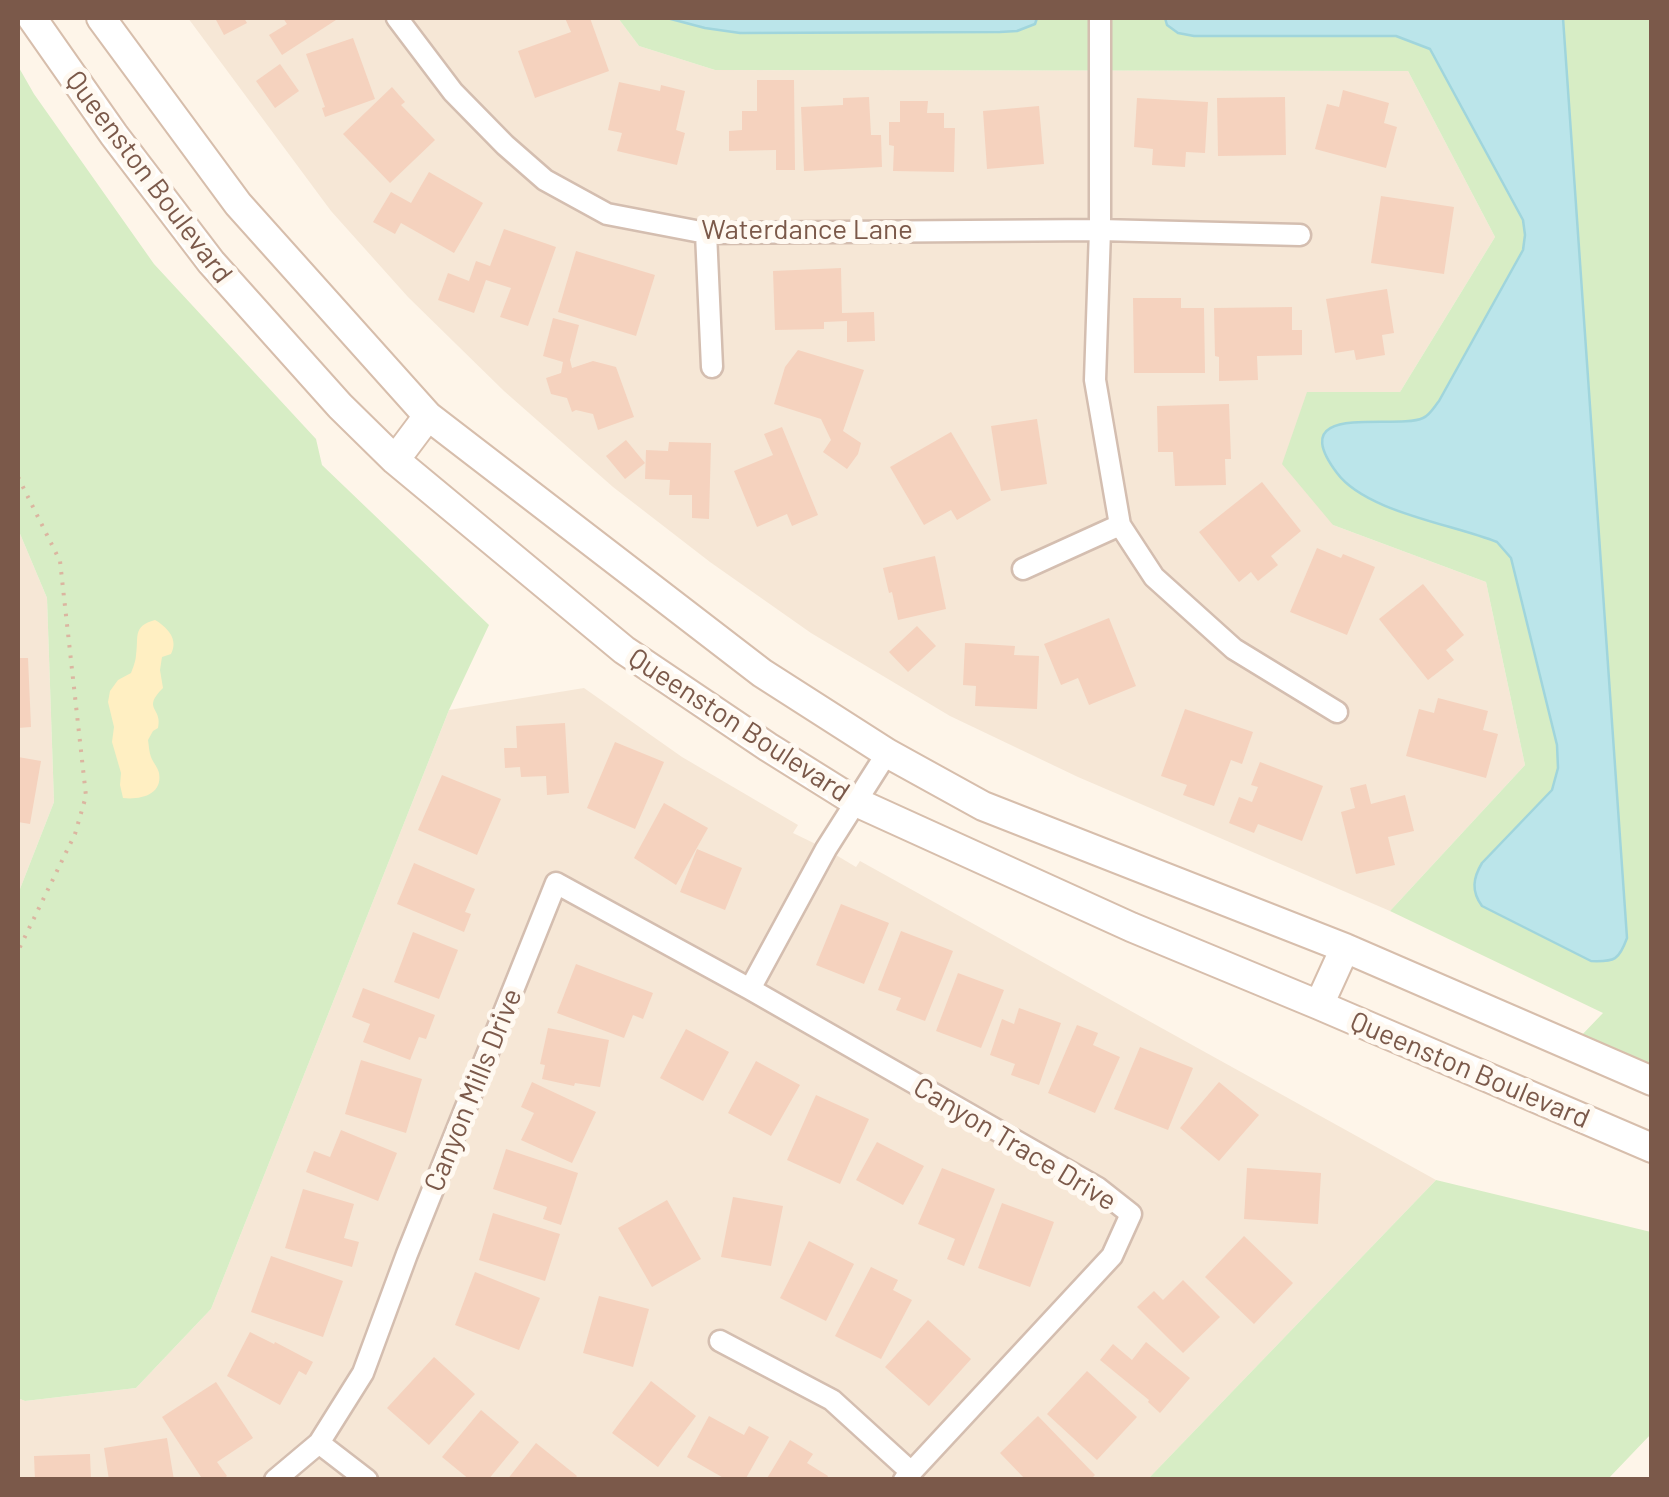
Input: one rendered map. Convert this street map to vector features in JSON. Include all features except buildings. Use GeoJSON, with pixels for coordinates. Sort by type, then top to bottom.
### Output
{"type":"FeatureCollection","features":[{"type":"Feature","properties":{"kind":"main road","name":"Queenston Boulevard"},"geometry":{"type":"LineString","coordinates":[[101,18],[238,204],[428,416],[762,672],[887,753],[983,806],[1344,948],[1652,1081]]}},
{"type":"Feature","properties":{"kind":"main road","name":"Queenston Boulevard"},"geometry":{"type":"LineString","coordinates":[[38,20],[114,135],[211,262],[340,406],[395,460],[624,650],[768,748],[856,802],[1132,927],[1652,1148]]}},
{"type":"Feature","properties":{"kind":"main road"},"geometry":{"type":"LineString","coordinates":[[395,460],[428,416]]}},
{"type":"Feature","properties":{"kind":"main road"},"geometry":{"type":"LineString","coordinates":[[1319,1005],[1344,948]]}},
{"type":"Feature","properties":{"kind":"street","name":"Waterdance Lane"},"geometry":{"type":"LineString","coordinates":[[397,18],[453,92],[505,145],[545,180],[607,214],[706,233],[1100,230],[1300,234]]}},
{"type":"Feature","properties":{"kind":"street"},"geometry":{"type":"LineString","coordinates":[[1100,18],[1096,380],[1120,525],[1154,577],[1234,649],[1337,712]]}},
{"type":"Feature","properties":{"kind":"street"},"geometry":{"type":"LineString","coordinates":[[706,233],[712,366]]}},
{"type":"Feature","properties":{"kind":"street"},"geometry":{"type":"LineString","coordinates":[[1023,569],[1120,525]]}},
{"type":"Feature","properties":{"kind":"street"},"geometry":{"type":"LineString","coordinates":[[750,989],[826,849],[887,753]]}},
{"type":"Feature","properties":{"kind":"street","name":"Canyon Mills Drive"},"geometry":{"type":"LineString","coordinates":[[276,1480],[319,1444],[363,1373],[556,883],[750,989]]}},
{"type":"Feature","properties":{"kind":"street","name":"Canyon Trace Drive"},"geometry":{"type":"LineString","coordinates":[[750,989],[1098,1188],[1131,1214],[1112,1256],[907,1476]]}},
{"type":"Feature","properties":{"kind":"street"},"geometry":{"type":"LineString","coordinates":[[720,1341],[832,1400],[907,1476]]}},
{"type":"Feature","properties":{"kind":"street"},"geometry":{"type":"LineString","coordinates":[[319,1444],[366,1480]]}},
{"type":"Feature","properties":{"kind":"path"},"geometry":{"type":"LineString","coordinates":[[18,476],[60,561],[86,796],[75,834],[18,952]]}},
{"type":"Feature","properties":{"kind":"shaded area"},"geometry":{"type":"Polygon","coordinates":[[[188,18],[618,18],[639,46],[715,70],[1408,71],[1495,237],[1400,392],[1307,393],[1333,525],[1486,582],[1525,765],[1390,911],[1078,777],[950,716],[811,633],[710,562],[613,487],[504,391],[408,297],[331,211],[188,18]]]}},
{"type":"Feature","properties":{"kind":"shaded area"},"geometry":{"type":"Polygon","coordinates":[[[18,529],[47,598],[54,802],[18,894],[18,529]]]}},
{"type":"Feature","properties":{"kind":"shaded area"},"geometry":{"type":"Polygon","coordinates":[[[584,688],[682,757],[798,825],[793,833],[856,867],[860,861],[1436,1180],[1148,1479],[18,1479],[18,1398],[25,1401],[136,1388],[211,1309],[449,710],[584,688]]]}},
{"type":"Feature","properties":{"kind":"green space"},"geometry":{"type":"Polygon","coordinates":[[[618,18],[1651,18],[1651,1068],[1579,1038],[1603,1013],[1390,911],[1525,765],[1486,582],[1333,525],[1282,464],[1307,392],[1400,392],[1495,237],[1408,71],[715,70],[639,46],[618,18]]]}},
{"type":"Feature","properties":{"kind":"green space"},"geometry":{"type":"Polygon","coordinates":[[[18,66],[154,264],[316,439],[322,465],[489,625],[449,710],[211,1309],[136,1388],[25,1401],[18,1398],[18,894],[54,802],[47,598],[18,529],[18,66]]]}},
{"type":"Feature","properties":{"kind":"green space"},"geometry":{"type":"Polygon","coordinates":[[[1436,1180],[1651,1232],[1651,1434],[1608,1479],[1148,1479],[1436,1180]]]}},
{"type":"Feature","properties":{"kind":"sand"},"geometry":{"type":"Polygon","coordinates":[[[155,620],[174,643],[171,654],[162,657],[163,688],[153,705],[158,728],[148,740],[159,780],[149,794],[123,798],[108,702],[118,680],[131,673],[140,629],[155,620]]]}},
{"type":"Feature","properties":{"kind":"water"},"geometry":{"type":"Polygon","coordinates":[[[667,18],[1037,18],[1035,24],[1017,31],[1000,32],[740,33],[667,18]]]}},
{"type":"Feature","properties":{"kind":"water"},"geometry":{"type":"Polygon","coordinates":[[[1165,18],[1563,18],[1627,938],[1615,958],[1591,961],[1482,906],[1476,895],[1475,879],[1482,863],[1552,790],[1558,768],[1557,745],[1511,558],[1497,542],[1368,498],[1337,473],[1324,450],[1323,435],[1333,427],[1409,421],[1430,413],[1523,250],[1523,220],[1430,49],[1396,36],[1194,36],[1178,33],[1167,25],[1165,18]]]}}]}
